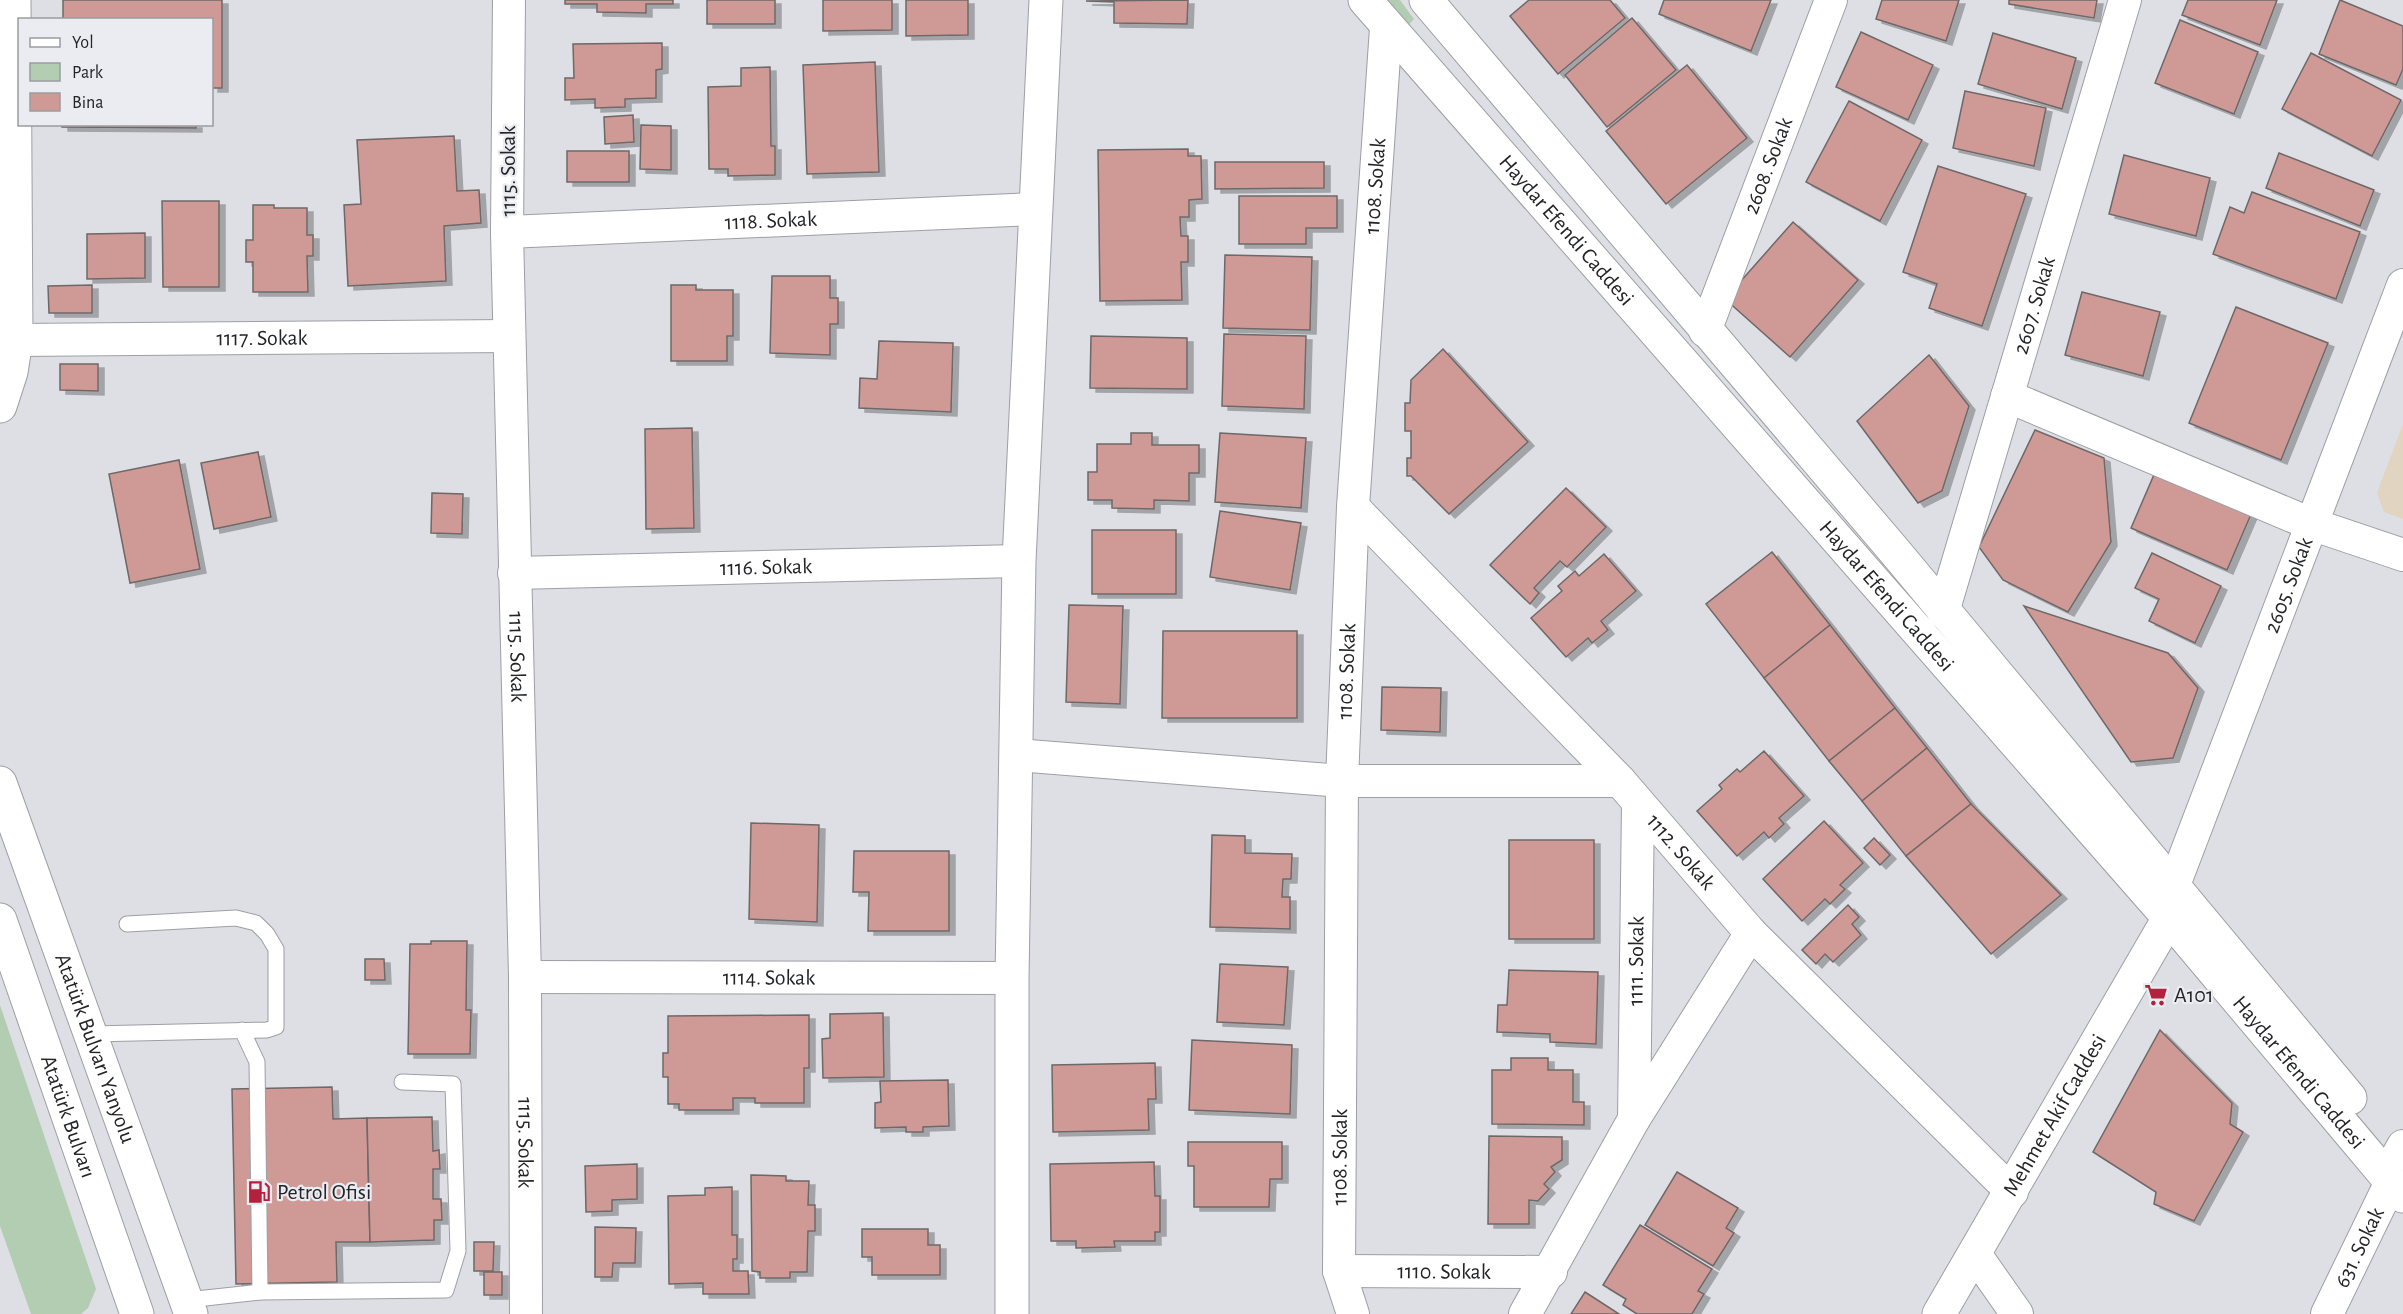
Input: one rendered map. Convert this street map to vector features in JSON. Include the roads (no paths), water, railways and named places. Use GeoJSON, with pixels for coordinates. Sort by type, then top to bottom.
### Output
{"type":"FeatureCollection","features":[{"type":"Feature","properties":{"kind":"main road"},"geometry":{"type":"LineString","coordinates":[[0,406],[11,372],[16,340],[14,0]]}},
{"type":"Feature","properties":{"kind":"main road"},"geometry":{"type":"LineString","coordinates":[[1012,1314],[1012,978],[1019,561],[1046,0]]}},
{"type":"Feature","properties":{"kind":"main road","name":"Haydar Efendi Caddesi"},"geometry":{"type":"LineString","coordinates":[[1365,0],[1386,28],[2169,918],[2400,1168]]}},
{"type":"Feature","properties":{"kind":"main road","name":"Haydar Efendi Caddesi"},"geometry":{"type":"LineString","coordinates":[[1426,0],[2174,885],[2400,1168]]}},
{"type":"Feature","properties":{"kind":"main road","name":"Atatürk Bulvarı Yanyolu"},"geometry":{"type":"LineString","coordinates":[[0,783],[189,1307]]}},
{"type":"Feature","properties":{"kind":"main road","name":"Mehmet Akif Caddesi"},"geometry":{"type":"LineString","coordinates":[[1939,1314],[2012,1192],[2169,918]]}},
{"type":"Feature","properties":{"kind":"main road","name":"Atatürk Bulvarı"},"geometry":{"type":"LineString","coordinates":[[0,920],[137,1314]]}},
{"type":"Feature","properties":{"kind":"street","name":"1115. Sokak"},"geometry":{"type":"LineString","coordinates":[[509,0],[507,232],[525,977],[526,1314]]}},
{"type":"Feature","properties":{"kind":"street","name":"2608. Sokak"},"geometry":{"type":"LineString","coordinates":[[1705,331],[1832,0]]}},
{"type":"Feature","properties":{"kind":"street","name":"2607. Sokak"},"geometry":{"type":"LineString","coordinates":[[1943,612],[2125,0]]}},
{"type":"Feature","properties":{"kind":"street","name":"1108. Sokak"},"geometry":{"type":"LineString","coordinates":[[1353,1314],[1339,1270],[1342,781],[1353,507],[1386,28]]}},
{"type":"Feature","properties":{"kind":"street","name":"1118. Sokak"},"geometry":{"type":"LineString","coordinates":[[507,232],[1035,209]]}},
{"type":"Feature","properties":{"kind":"street","name":"2605. Sokak"},"geometry":{"type":"LineString","coordinates":[[2174,885],[2403,285]]}},
{"type":"Feature","properties":{"kind":"street","name":"1117. Sokak"},"geometry":{"type":"LineString","coordinates":[[16,340],[509,336]]}},
{"type":"Feature","properties":{"kind":"street"},"geometry":{"type":"LineString","coordinates":[[2007,396],[2311,524],[2403,555]]}},
{"type":"Feature","properties":{"kind":"street","name":"1112. Sokak"},"geometry":{"type":"LineString","coordinates":[[1353,507],[1629,792],[1751,933],[2012,1192]]}},
{"type":"Feature","properties":{"kind":"street","name":"1116. Sokak"},"geometry":{"type":"LineString","coordinates":[[514,573],[1019,561]]}},
{"type":"Feature","properties":{"kind":"street"},"geometry":{"type":"LineString","coordinates":[[1016,755],[1342,781],[1629,792]]}},
{"type":"Feature","properties":{"kind":"street","name":"1111. Sokak"},"geometry":{"type":"LineString","coordinates":[[1629,792],[1634,1119]]}},
{"type":"Feature","properties":{"kind":"street"},"geometry":{"type":"LineString","coordinates":[[1525,1314],[1551,1272],[1634,1119],[1751,933]]}},
{"type":"Feature","properties":{"kind":"street","name":"1114. Sokak"},"geometry":{"type":"LineString","coordinates":[[525,977],[1012,978]]}},
{"type":"Feature","properties":{"kind":"street","name":"631. Sokak"},"geometry":{"type":"LineString","coordinates":[[2327,1314],[2400,1168]]}},
{"type":"Feature","properties":{"kind":"street"},"geometry":{"type":"LineString","coordinates":[[1975,1254],[2017,1314]]}},
{"type":"Feature","properties":{"kind":"street","name":"1110. Sokak"},"geometry":{"type":"LineString","coordinates":[[1339,1270],[1551,1272]]}},
{"type":"Feature","properties":{"kind":"lane"},"geometry":{"type":"LineString","coordinates":[[91,1034],[276,1027],[276,949],[256,922],[236,918],[127,924]]}},
{"type":"Feature","properties":{"kind":"lane"},"geometry":{"type":"LineString","coordinates":[[242,1030],[257,1062],[261,1292]]}},
{"type":"Feature","properties":{"kind":"lane"},"geometry":{"type":"LineString","coordinates":[[189,1307],[261,1292],[446,1290],[458,1251],[453,1084],[402,1082]]}},
{"type":"Feature","properties":{"kind":"place","name":"A101"},"geometry":{"type":"Point","coordinates":[2156,995]}},
{"type":"Feature","properties":{"kind":"place","name":"Petrol Ofisi"},"geometry":{"type":"Point","coordinates":[259,1192]}}]}
